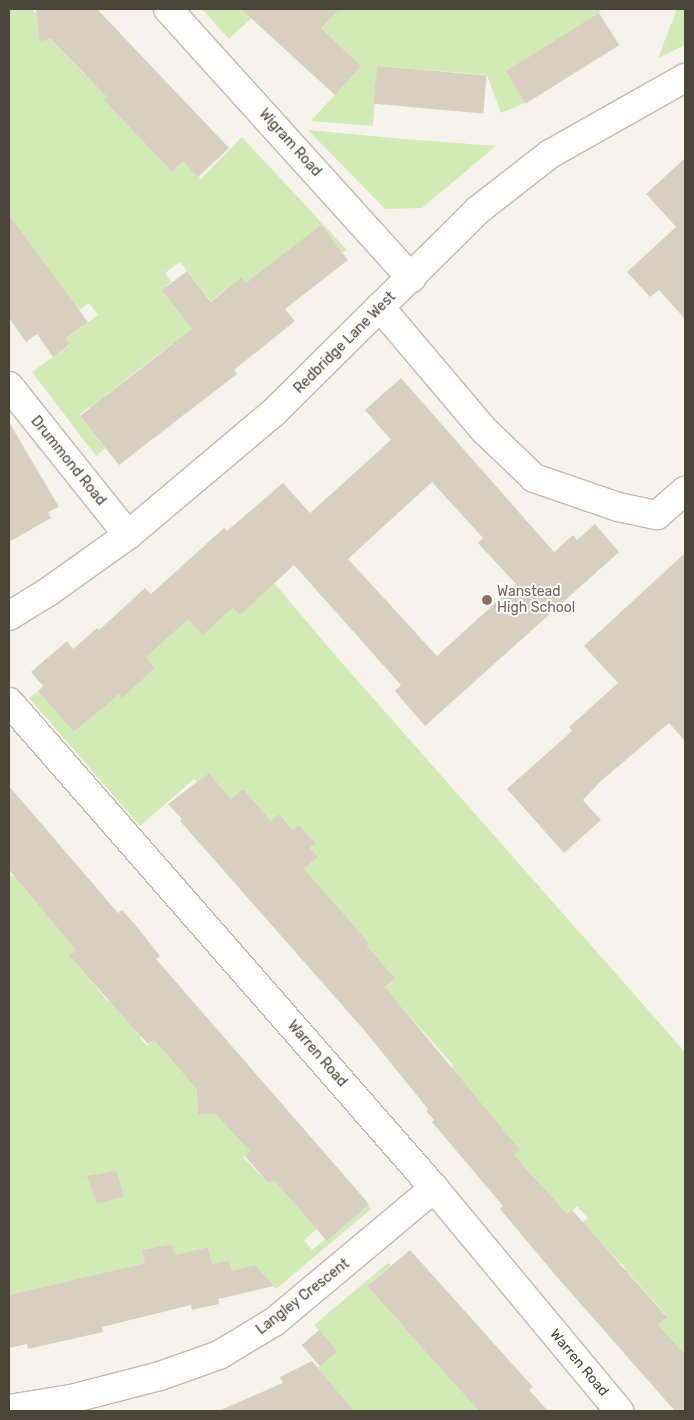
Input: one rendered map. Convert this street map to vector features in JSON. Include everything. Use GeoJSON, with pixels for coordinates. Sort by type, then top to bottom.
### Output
{"type":"FeatureCollection","features":[{"type":"Feature","properties":{"kind":"street","name":"Wigram Road"},"geometry":{"type":"LineString","coordinates":[[168,9],[411,278]]}},
{"type":"Feature","properties":{"kind":"street","name":"Redbridge Lane West"},"geometry":{"type":"LineString","coordinates":[[9,616],[48,592],[128,535],[274,412],[478,210],[550,154],[685,78]]}},
{"type":"Feature","properties":{"kind":"street"},"geometry":{"type":"LineString","coordinates":[[380,307],[484,430],[534,478],[618,507],[657,515],[685,491]]}},
{"type":"Feature","properties":{"kind":"street","name":"Drummond Road"},"geometry":{"type":"LineString","coordinates":[[9,386],[128,535]]}},
{"type":"Feature","properties":{"kind":"street","name":"Warren Road"},"geometry":{"type":"LineString","coordinates":[[9,702],[434,1188],[619,1411]]}},
{"type":"Feature","properties":{"kind":"street","name":"Langley Crescent"},"geometry":{"type":"LineString","coordinates":[[9,1409],[71,1399],[160,1376],[219,1354],[274,1322],[434,1188]]}},
{"type":"Feature","properties":{"kind":"green space"},"geometry":{"type":"Polygon","coordinates":[[[9,9],[32,9],[43,21],[38,27],[44,40],[51,39],[85,75],[116,88],[105,100],[172,172],[183,161],[201,179],[242,137],[347,250],[256,295],[241,277],[211,301],[180,262],[165,273],[171,282],[162,290],[179,312],[209,338],[172,344],[143,366],[108,394],[101,424],[89,407],[79,415],[105,448],[96,456],[32,372],[70,345],[66,338],[98,315],[89,303],[77,311],[9,215],[9,9]]]}},
{"type":"Feature","properties":{"kind":"green space"},"geometry":{"type":"Polygon","coordinates":[[[202,9],[261,9],[229,39],[202,9]]]}},
{"type":"Feature","properties":{"kind":"green space"},"geometry":{"type":"Polygon","coordinates":[[[325,9],[601,9],[599,13],[507,74],[527,102],[501,113],[487,75],[377,66],[373,126],[311,121],[361,66],[321,28],[332,16],[325,9]]]}},
{"type":"Feature","properties":{"kind":"green space"},"geometry":{"type":"Polygon","coordinates":[[[677,9],[685,9],[685,45],[658,58],[677,9]]]}},
{"type":"Feature","properties":{"kind":"green space"},"geometry":{"type":"Polygon","coordinates":[[[308,130],[496,146],[422,208],[385,209],[308,130]]]}},
{"type":"Feature","properties":{"kind":"green space"},"geometry":{"type":"Polygon","coordinates":[[[241,544],[335,655],[685,1052],[685,1358],[658,1325],[667,1316],[629,1273],[620,1280],[617,1277],[626,1269],[609,1251],[600,1258],[578,1227],[588,1218],[577,1206],[567,1215],[527,1169],[435,1083],[454,1066],[385,988],[395,978],[367,946],[369,943],[356,928],[346,937],[303,870],[318,857],[310,848],[315,843],[299,825],[293,830],[279,814],[271,821],[243,789],[231,799],[209,773],[197,782],[194,779],[140,826],[29,698],[38,691],[75,732],[118,693],[122,697],[155,668],[146,657],[166,612],[226,600],[240,614],[241,544]]]}},
{"type":"Feature","properties":{"kind":"green space"},"geometry":{"type":"Polygon","coordinates":[[[21,869],[29,878],[21,885],[77,949],[69,956],[108,1001],[160,1022],[140,1038],[147,1046],[159,1035],[168,1043],[162,1049],[172,1061],[177,1056],[222,1102],[222,1120],[252,1150],[243,1157],[269,1184],[276,1178],[320,1226],[304,1240],[312,1250],[368,1205],[371,1209],[276,1289],[255,1265],[238,1279],[236,1270],[232,1271],[228,1260],[212,1264],[208,1247],[175,1255],[172,1244],[142,1250],[145,1263],[9,1295],[9,872],[13,877],[21,869]],[[88,1176],[97,1204],[123,1195],[88,1176]]]}},
{"type":"Feature","properties":{"kind":"green space"},"geometry":{"type":"Polygon","coordinates":[[[388,1263],[391,1265],[367,1286],[405,1329],[417,1320],[411,1333],[479,1411],[353,1411],[318,1368],[337,1351],[314,1325],[388,1263]]]}},
{"type":"Feature","properties":{"kind":"building"},"geometry":{"type":"Polygon","coordinates":[[[36,9],[97,9],[229,148],[198,177],[183,161],[172,172],[104,100],[107,97],[51,39],[40,41],[36,9]]]}},
{"type":"Feature","properties":{"kind":"building"},"geometry":{"type":"Polygon","coordinates":[[[241,9],[339,9],[321,28],[361,66],[335,95],[241,9]]]}},
{"type":"Feature","properties":{"kind":"building"},"geometry":{"type":"Polygon","coordinates":[[[599,13],[619,45],[526,104],[506,71],[599,13]]]}},
{"type":"Feature","properties":{"kind":"building"},"geometry":{"type":"Polygon","coordinates":[[[377,66],[487,76],[483,113],[374,104],[377,66]]]}},
{"type":"Feature","properties":{"kind":"building"},"geometry":{"type":"Polygon","coordinates":[[[685,158],[685,319],[659,290],[650,297],[627,272],[676,227],[646,194],[685,158]]]}},
{"type":"Feature","properties":{"kind":"building"},"geometry":{"type":"Polygon","coordinates":[[[9,215],[88,322],[66,338],[70,344],[53,357],[37,334],[26,342],[9,318],[9,215]]]}},
{"type":"Feature","properties":{"kind":"building"},"geometry":{"type":"Polygon","coordinates":[[[321,225],[348,260],[285,309],[295,321],[234,370],[237,374],[119,465],[80,416],[192,329],[162,290],[187,271],[211,302],[241,277],[246,283],[321,225]]]}},
{"type":"Feature","properties":{"kind":"building"},"geometry":{"type":"Polygon","coordinates":[[[401,378],[554,552],[573,535],[577,540],[595,524],[619,552],[425,726],[395,691],[401,685],[294,565],[240,615],[233,607],[203,635],[188,619],[146,657],[155,668],[122,698],[119,694],[74,732],[38,691],[43,686],[31,672],[67,641],[73,649],[97,628],[99,630],[145,588],[151,594],[224,528],[227,531],[283,483],[310,513],[391,440],[365,410],[401,378]],[[432,482],[348,559],[437,656],[516,584],[478,543],[483,538],[432,482]]]}},
{"type":"Feature","properties":{"kind":"building"},"geometry":{"type":"Polygon","coordinates":[[[9,422],[59,507],[48,512],[51,518],[9,542],[9,422]]]}},
{"type":"Feature","properties":{"kind":"building"},"geometry":{"type":"Polygon","coordinates":[[[685,553],[685,741],[669,723],[600,782],[583,800],[601,820],[564,853],[507,789],[572,731],[569,727],[618,683],[584,646],[685,553]]]}},
{"type":"Feature","properties":{"kind":"building"},"geometry":{"type":"Polygon","coordinates":[[[209,773],[231,799],[243,789],[271,821],[279,814],[293,830],[299,825],[315,843],[310,848],[318,857],[304,869],[369,943],[367,946],[395,978],[385,987],[520,1150],[514,1155],[567,1214],[572,1210],[667,1317],[658,1325],[685,1355],[685,1411],[675,1411],[557,1277],[500,1209],[503,1206],[432,1122],[434,1120],[426,1111],[428,1109],[364,1030],[180,821],[182,819],[168,804],[209,773]]]}},
{"type":"Feature","properties":{"kind":"building"},"geometry":{"type":"Polygon","coordinates":[[[9,786],[118,913],[122,910],[137,927],[160,956],[156,959],[369,1204],[327,1241],[274,1180],[269,1184],[245,1156],[250,1151],[215,1113],[198,1115],[197,1089],[154,1040],[148,1044],[69,956],[76,950],[9,870],[9,786]]]}},
{"type":"Feature","properties":{"kind":"building"},"geometry":{"type":"Polygon","coordinates":[[[116,1171],[124,1196],[97,1204],[87,1176],[116,1171]]]}},
{"type":"Feature","properties":{"kind":"building"},"geometry":{"type":"Polygon","coordinates":[[[172,1244],[175,1255],[208,1247],[212,1264],[228,1260],[232,1271],[255,1265],[274,1286],[218,1299],[219,1304],[192,1310],[191,1305],[102,1327],[103,1332],[28,1349],[27,1344],[9,1348],[9,1295],[145,1263],[142,1250],[172,1244]]]}},
{"type":"Feature","properties":{"kind":"building"},"geometry":{"type":"Polygon","coordinates":[[[410,1250],[533,1387],[529,1390],[548,1411],[479,1411],[367,1286],[410,1250]]]}},
{"type":"Feature","properties":{"kind":"building"},"geometry":{"type":"Polygon","coordinates":[[[319,1330],[337,1351],[320,1366],[302,1345],[319,1330]]]}},
{"type":"Feature","properties":{"kind":"building"},"geometry":{"type":"Polygon","coordinates":[[[312,1361],[354,1411],[218,1411],[283,1383],[280,1377],[312,1361]]]}},
{"type":"Feature","properties":{"kind":"place","name":"Wanstead High School"},"geometry":{"type":"Point","coordinates":[487,600]}}]}
